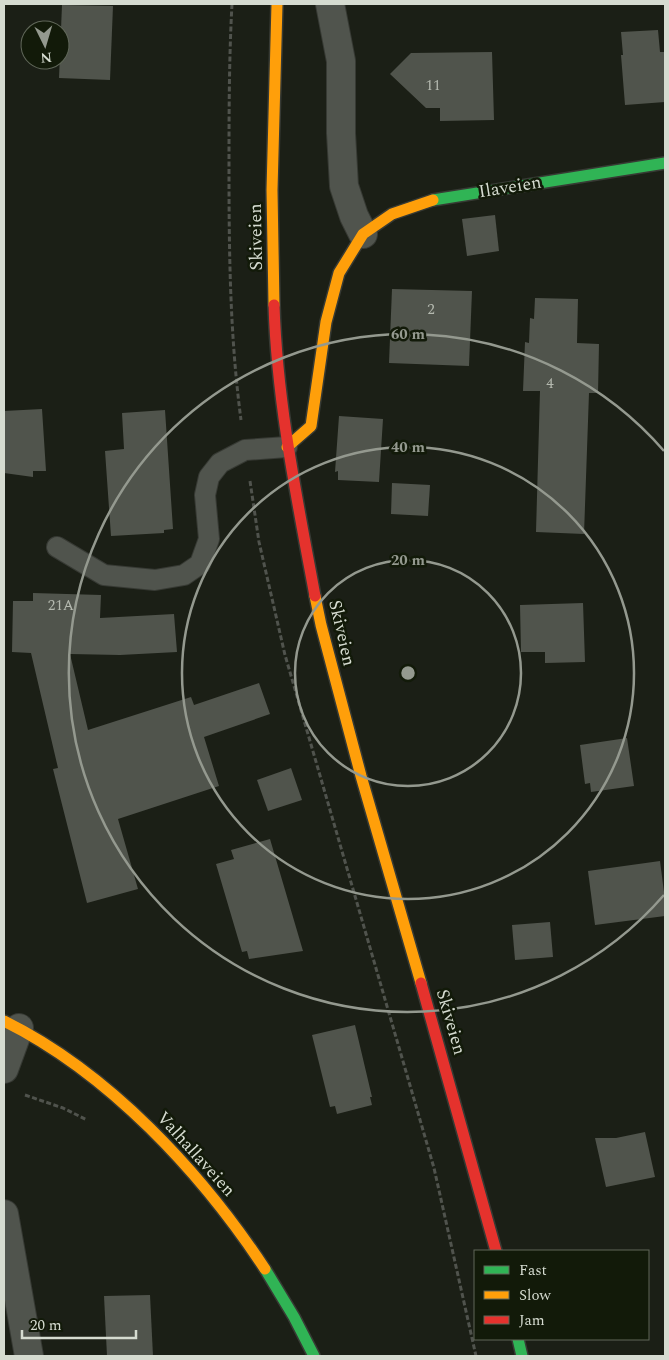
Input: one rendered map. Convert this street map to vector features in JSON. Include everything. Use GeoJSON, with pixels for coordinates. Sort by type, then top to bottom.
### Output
{"type":"FeatureCollection","features":[{"type":"Feature","properties":{"kind":"main road","name":"Skiveien"},"geometry":{"type":"LineString","coordinates":[[278,4],[272,190],[276,330],[287,447],[321,625],[361,776],[417,965],[496,1250]]}},
{"type":"Feature","properties":{"kind":"main road","name":"Ilaveien"},"geometry":{"type":"LineString","coordinates":[[287,447],[311,426],[326,322],[339,272],[363,234],[392,214],[440,198],[665,164]]}},
{"type":"Feature","properties":{"kind":"main road","name":"Valhallaveien"},"geometry":{"type":"LineString","coordinates":[[12,1024],[63,1056],[123,1104],[156,1133],[188,1168],[223,1209],[253,1249],[280,1293],[314,1356]]}},
{"type":"Feature","properties":{"kind":"main road"},"geometry":{"type":"LineString","coordinates":[[518,1340],[522,1356]]}},
{"type":"Feature","properties":{"kind":"street"},"geometry":{"type":"LineString","coordinates":[[330,4],[341,61],[341,133],[344,186],[354,216],[363,234]]}},
{"type":"Feature","properties":{"kind":"street"},"geometry":{"type":"LineString","coordinates":[[4,1069],[12,1024]]}},
{"type":"Feature","properties":{"kind":"street"},"geometry":{"type":"LineString","coordinates":[[4,1214],[29,1356]]}},
{"type":"Feature","properties":{"kind":"lane"},"geometry":{"type":"LineString","coordinates":[[57,546],[104,575],[154,580],[184,575],[200,564],[209,539],[205,495],[209,477],[220,463],[245,450],[287,447]]}},
{"type":"Feature","properties":{"kind":"path"},"geometry":{"type":"LineString","coordinates":[[21,1094],[62,1108],[93,1124]]}},
{"type":"Feature","properties":{"kind":"building"},"geometry":{"type":"Polygon","coordinates":[[[62,5],[113,6],[110,80],[59,78],[59,70],[70,70],[70,20],[61,20],[62,5]]]}},
{"type":"Feature","properties":{"kind":"building"},"geometry":{"type":"Polygon","coordinates":[[[658,30],[660,52],[665,52],[665,102],[625,105],[621,32],[658,30]]]}},
{"type":"Feature","properties":{"kind":"building"},"geometry":{"type":"Polygon","coordinates":[[[492,52],[494,120],[440,121],[440,108],[426,108],[390,74],[411,53],[492,52]]]}},
{"type":"Feature","properties":{"kind":"building"},"geometry":{"type":"Polygon","coordinates":[[[495,215],[499,251],[467,256],[462,219],[495,215]]]}},
{"type":"Feature","properties":{"kind":"building"},"geometry":{"type":"Polygon","coordinates":[[[392,289],[472,291],[469,366],[389,363],[392,289]]]}},
{"type":"Feature","properties":{"kind":"building"},"geometry":{"type":"Polygon","coordinates":[[[535,298],[578,299],[577,343],[599,344],[598,393],[589,393],[584,534],[536,532],[540,391],[523,391],[525,342],[529,343],[530,318],[534,319],[535,298]]]}},
{"type":"Feature","properties":{"kind":"building"},"geometry":{"type":"Polygon","coordinates":[[[42,409],[46,471],[33,471],[33,477],[4,473],[4,411],[42,409]]]}},
{"type":"Feature","properties":{"kind":"building"},"geometry":{"type":"Polygon","coordinates":[[[165,410],[173,529],[164,530],[164,533],[111,536],[105,451],[124,449],[122,413],[165,410]]]}},
{"type":"Feature","properties":{"kind":"building"},"geometry":{"type":"Polygon","coordinates":[[[339,416],[383,419],[379,482],[338,480],[338,471],[335,472],[339,416]]]}},
{"type":"Feature","properties":{"kind":"building"},"geometry":{"type":"Polygon","coordinates":[[[392,483],[430,485],[428,516],[391,514],[392,483]]]}},
{"type":"Feature","properties":{"kind":"building"},"geometry":{"type":"Polygon","coordinates":[[[33,593],[101,595],[100,618],[174,614],[177,652],[120,655],[70,654],[88,730],[191,697],[194,705],[259,683],[270,714],[204,737],[219,786],[118,819],[138,889],[87,903],[53,769],[58,768],[31,653],[12,652],[13,601],[33,601],[33,593]]]}},
{"type":"Feature","properties":{"kind":"building"},"geometry":{"type":"Polygon","coordinates":[[[583,603],[585,662],[545,663],[545,652],[521,652],[520,605],[583,603]]]}},
{"type":"Feature","properties":{"kind":"building"},"geometry":{"type":"Polygon","coordinates":[[[627,738],[634,786],[591,792],[590,783],[585,784],[580,745],[627,738]]]}},
{"type":"Feature","properties":{"kind":"building"},"geometry":{"type":"Polygon","coordinates":[[[291,768],[302,800],[268,811],[257,780],[291,768]]]}},
{"type":"Feature","properties":{"kind":"building"},"geometry":{"type":"Polygon","coordinates":[[[270,839],[303,951],[249,959],[247,951],[242,952],[216,864],[234,859],[231,850],[270,839]]]}},
{"type":"Feature","properties":{"kind":"building"},"geometry":{"type":"Polygon","coordinates":[[[660,861],[665,916],[595,925],[588,871],[660,861]]]}},
{"type":"Feature","properties":{"kind":"building"},"geometry":{"type":"Polygon","coordinates":[[[550,922],[553,957],[515,960],[512,925],[550,922]]]}},
{"type":"Feature","properties":{"kind":"building"},"geometry":{"type":"Polygon","coordinates":[[[355,1025],[372,1097],[370,1097],[372,1105],[337,1114],[335,1106],[330,1107],[312,1035],[355,1025]]]}},
{"type":"Feature","properties":{"kind":"building"},"geometry":{"type":"Polygon","coordinates":[[[645,1132],[655,1177],[606,1187],[595,1138],[616,1138],[645,1132]]]}},
{"type":"Feature","properties":{"kind":"building"},"geometry":{"type":"Polygon","coordinates":[[[150,1295],[153,1356],[107,1356],[104,1296],[150,1295]]]}},
{"type":"Feature","properties":{"kind":"traffic: fast"},"geometry":{"type":"LineString","coordinates":[[433,200],[665,163]]}},
{"type":"Feature","properties":{"kind":"traffic: fast"},"geometry":{"type":"LineString","coordinates":[[265,1269],[294,1317],[314,1356]]}},
{"type":"Feature","properties":{"kind":"traffic: fast"},"geometry":{"type":"LineString","coordinates":[[518,1340],[522,1356]]}},
{"type":"Feature","properties":{"kind":"traffic: slow"},"geometry":{"type":"LineString","coordinates":[[274,305],[272,190],[277,4]]}},
{"type":"Feature","properties":{"kind":"traffic: slow"},"geometry":{"type":"LineString","coordinates":[[287,447],[311,426],[326,322],[339,273],[363,234],[392,214],[433,200]]}},
{"type":"Feature","properties":{"kind":"traffic: slow"},"geometry":{"type":"LineString","coordinates":[[315,596],[361,776],[421,983]]}},
{"type":"Feature","properties":{"kind":"traffic: slow"},"geometry":{"type":"LineString","coordinates":[[4,1021],[43,1043],[80,1068],[150,1128],[212,1197],[265,1269]]}},
{"type":"Feature","properties":{"kind":"traffic: jam"},"geometry":{"type":"LineString","coordinates":[[274,305],[279,378],[284,415],[315,596]]}},
{"type":"Feature","properties":{"kind":"traffic: jam"},"geometry":{"type":"LineString","coordinates":[[421,983],[496,1250]]}}]}
